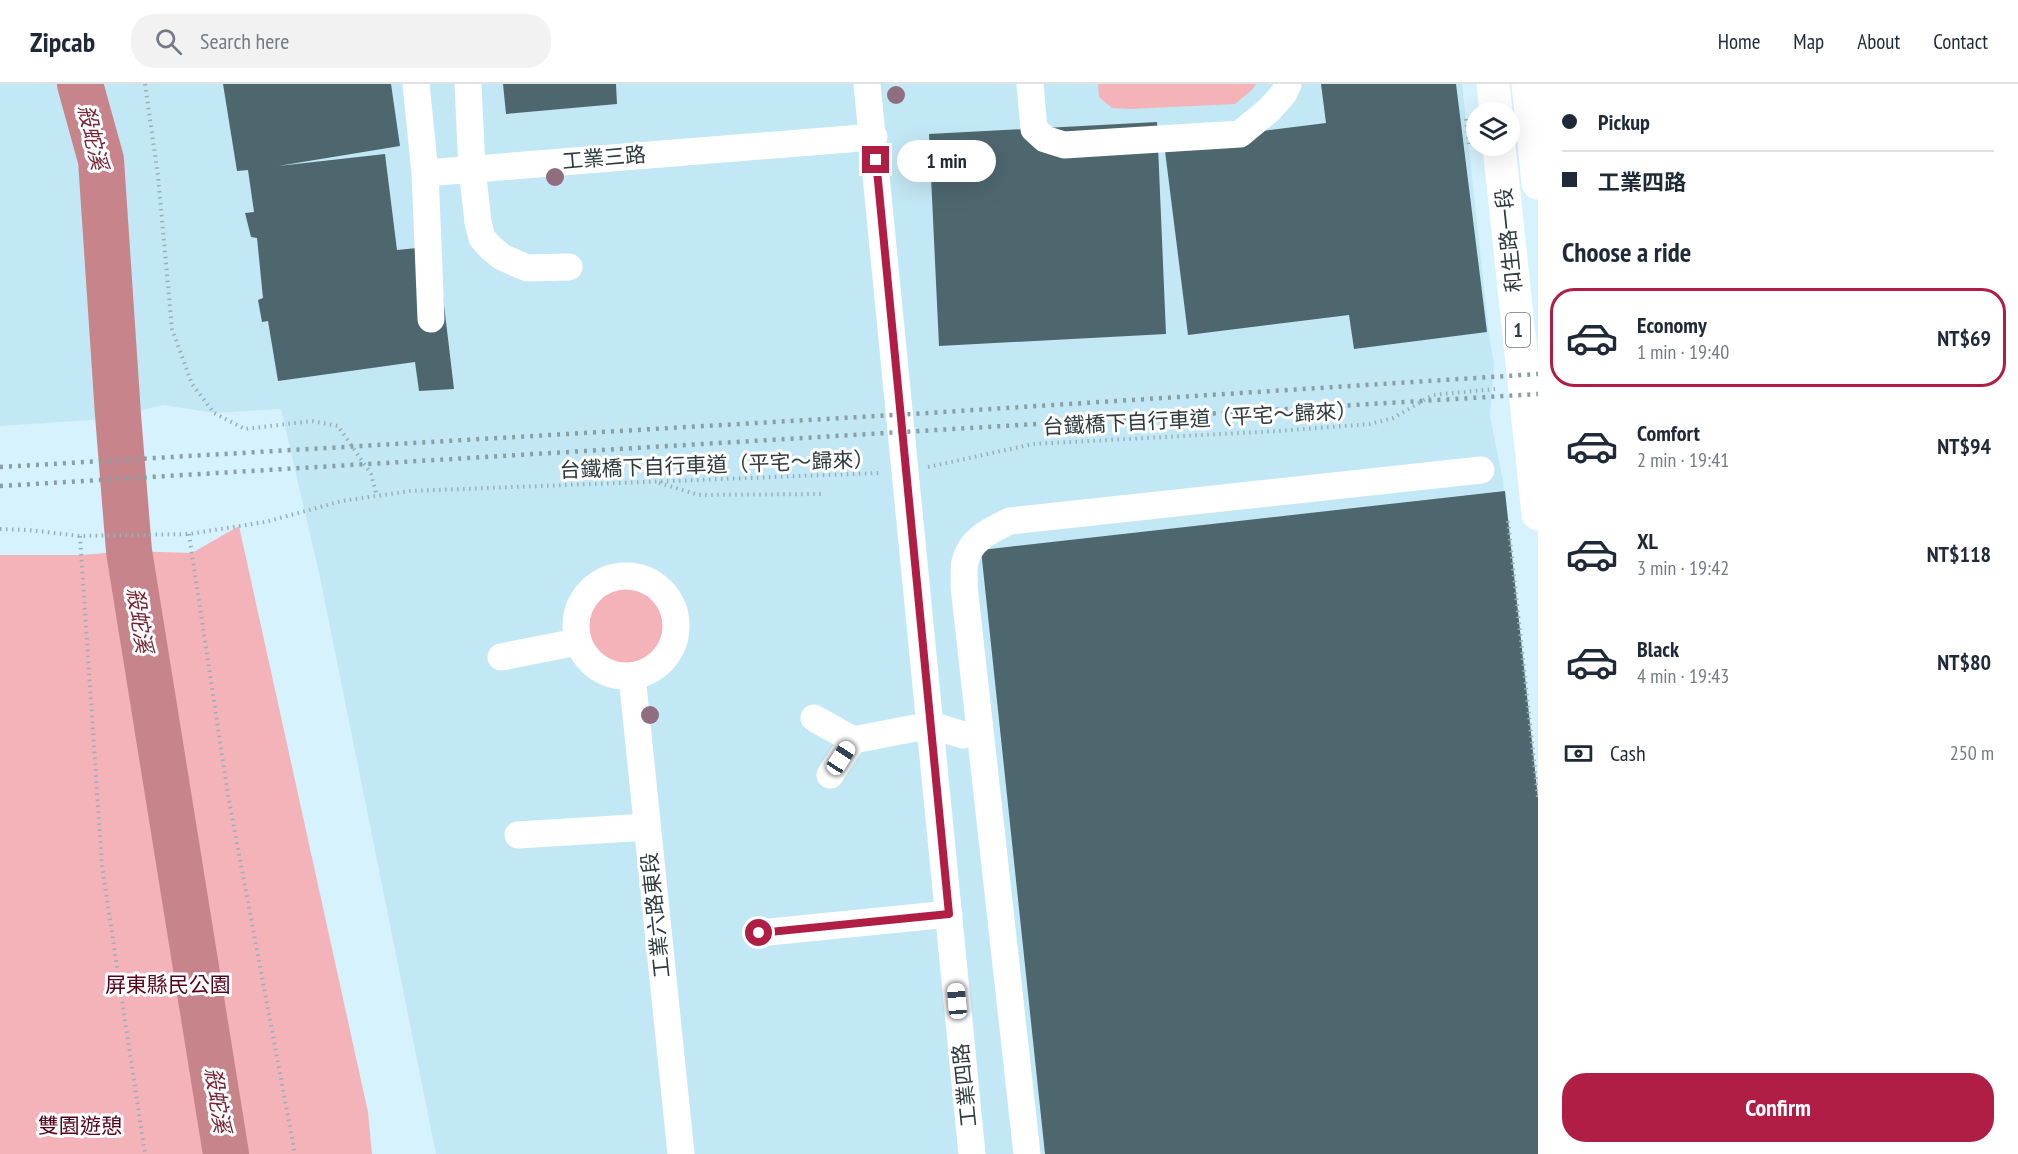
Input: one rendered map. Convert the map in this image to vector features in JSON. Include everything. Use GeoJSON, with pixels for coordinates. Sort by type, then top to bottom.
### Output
{"type":"FeatureCollection","features":[{"type":"Feature","properties":{"kind":"main road"},"geometry":{"type":"LineString","coordinates":[[1493,84],[1495,102]]}},
{"type":"Feature","properties":{"kind":"main road","name":"和生路一段"},"geometry":{"type":"LineString","coordinates":[[1528,84],[1538,183]]}},
{"type":"Feature","properties":{"kind":"main road","name":"和生路一段"},"geometry":{"type":"LineString","coordinates":[[1500,156],[1538,514]]}},
{"type":"Feature","properties":{"kind":"street"},"geometry":{"type":"LineString","coordinates":[[416,84],[424,172],[431,319]]}},
{"type":"Feature","properties":{"kind":"street"},"geometry":{"type":"LineString","coordinates":[[468,84],[472,169],[482,238],[502,257],[527,268],[569,267]]}},
{"type":"Feature","properties":{"kind":"street","name":"工業四路"},"geometry":{"type":"LineString","coordinates":[[867,84],[972,1154]]}},
{"type":"Feature","properties":{"kind":"street"},"geometry":{"type":"LineString","coordinates":[[1030,84],[1034,129],[1045,139],[1064,145],[1240,134],[1269,110],[1284,93],[1288,84]]}},
{"type":"Feature","properties":{"kind":"street","name":"工業三路"},"geometry":{"type":"LineString","coordinates":[[424,172],[874,137]]}},
{"type":"Feature","properties":{"kind":"street"},"geometry":{"type":"LineString","coordinates":[[1027,1154],[964,586],[965,561],[975,543],[988,531],[1010,521],[1481,470]]}},
{"type":"Feature","properties":{"kind":"street"},"geometry":{"type":"LineString","coordinates":[[632,575],[648,580],[662,590],[672,605],[676,621],[674,639],[668,654],[643,674],[611,675],[597,668],[585,657],[577,642],[575,626],[578,609],[586,594],[599,583],[615,576],[632,575]]}},
{"type":"Feature","properties":{"kind":"street"},"geometry":{"type":"LineString","coordinates":[[501,657],[577,642]]}},
{"type":"Feature","properties":{"kind":"street","name":"工業六路東段"},"geometry":{"type":"LineString","coordinates":[[632,676],[681,1154]]}},
{"type":"Feature","properties":{"kind":"street"},"geometry":{"type":"LineString","coordinates":[[814,718],[853,740],[931,725],[963,735]]}},
{"type":"Feature","properties":{"kind":"street"},"geometry":{"type":"LineString","coordinates":[[830,775],[853,740]]}},
{"type":"Feature","properties":{"kind":"street"},"geometry":{"type":"LineString","coordinates":[[518,835],[647,827]]}},
{"type":"Feature","properties":{"kind":"street"},"geometry":{"type":"LineString","coordinates":[[759,933],[949,914]]}},
{"type":"Feature","properties":{"kind":"path"},"geometry":{"type":"LineString","coordinates":[[145,84],[158,176],[172,329],[192,384],[214,413],[246,429],[312,422],[338,426],[371,474],[377,496]]}},
{"type":"Feature","properties":{"kind":"path","name":"台鐵橋下自行車道（平宅～歸來）"},"geometry":{"type":"LineString","coordinates":[[0,529],[80,536],[189,534],[265,522],[342,501],[410,491],[906,472],[1033,444],[1370,424],[1393,418],[1433,395],[1524,386]]}},
{"type":"Feature","properties":{"kind":"path"},"geometry":{"type":"LineString","coordinates":[[656,482],[699,495],[822,494]]}},
{"type":"Feature","properties":{"kind":"path"},"geometry":{"type":"LineString","coordinates":[[189,534],[228,795],[295,1154]]}},
{"type":"Feature","properties":{"kind":"path"},"geometry":{"type":"LineString","coordinates":[[80,536],[102,866],[145,1154]]}},
{"type":"Feature","properties":{"kind":"shaded area"},"geometry":{"type":"Polygon","coordinates":[[[0,84],[1462,84],[1466,121],[1466,156],[1470,156],[1494,365],[1490,416],[1503,481],[1518,668],[1538,1154],[436,1154],[320,577],[281,409],[214,413],[163,405],[107,419],[0,426],[0,84]]]}},
{"type":"Feature","properties":{"kind":"green space"},"geometry":{"type":"Polygon","coordinates":[[[1098,84],[1256,84],[1235,104],[1130,109],[1112,108],[1099,97],[1098,84]]]}},
{"type":"Feature","properties":{"kind":"green space","name":"屏東縣民公園"},"geometry":{"type":"Polygon","coordinates":[[[239,526],[368,1112],[372,1154],[0,1154],[0,555],[82,555],[129,551],[192,553],[239,526]]]}},
{"type":"Feature","properties":{"kind":"green space"},"geometry":{"type":"Polygon","coordinates":[[[626,576],[645,580],[662,590],[672,607],[676,626],[672,645],[662,662],[645,672],[626,676],[607,672],[590,662],[580,645],[576,626],[580,607],[590,590],[607,580],[626,576]]]}},
{"type":"Feature","properties":{"kind":"building"},"geometry":{"type":"Polygon","coordinates":[[[223,84],[391,84],[400,146],[278,166],[385,154],[397,250],[437,246],[454,389],[419,391],[415,362],[278,381],[268,321],[262,322],[258,300],[263,298],[257,238],[251,237],[245,213],[254,212],[248,170],[237,171],[223,84]]]}},
{"type":"Feature","properties":{"kind":"building"},"geometry":{"type":"Polygon","coordinates":[[[503,84],[616,84],[617,104],[506,114],[503,84]]]}},
{"type":"Feature","properties":{"kind":"building"},"geometry":{"type":"Polygon","coordinates":[[[1321,84],[1456,84],[1487,332],[1354,349],[1349,315],[1188,335],[1164,143],[1326,123],[1321,84]]]}},
{"type":"Feature","properties":{"kind":"building"},"geometry":{"type":"Polygon","coordinates":[[[1157,122],[1166,334],[939,346],[929,134],[1157,122]]]}},
{"type":"Feature","properties":{"kind":"building"},"geometry":{"type":"Polygon","coordinates":[[[1505,491],[1538,798],[1538,1154],[1045,1154],[981,550],[1505,491]]]}},
{"type":"Feature","properties":{"kind":"waterway","name":"殺蛇溪"},"geometry":{"type":"LineString","coordinates":[[80,84],[101,160],[129,551],[226,1154]]}},
{"type":"Feature","properties":{"kind":"railway"},"geometry":{"type":"LineString","coordinates":[[0,467],[928,413],[1538,374]]}},
{"type":"Feature","properties":{"kind":"railway"},"geometry":{"type":"LineString","coordinates":[[0,486],[1538,394]]}},
{"type":"Feature","properties":{"kind":"route"},"geometry":{"type":"LineString","coordinates":[[759,933],[949,914],[876,160]]}},
{"type":"Feature","properties":{"kind":"park label","name":"雙園遊憩"},"geometry":{"type":"Point","coordinates":[80,1126]}}]}
